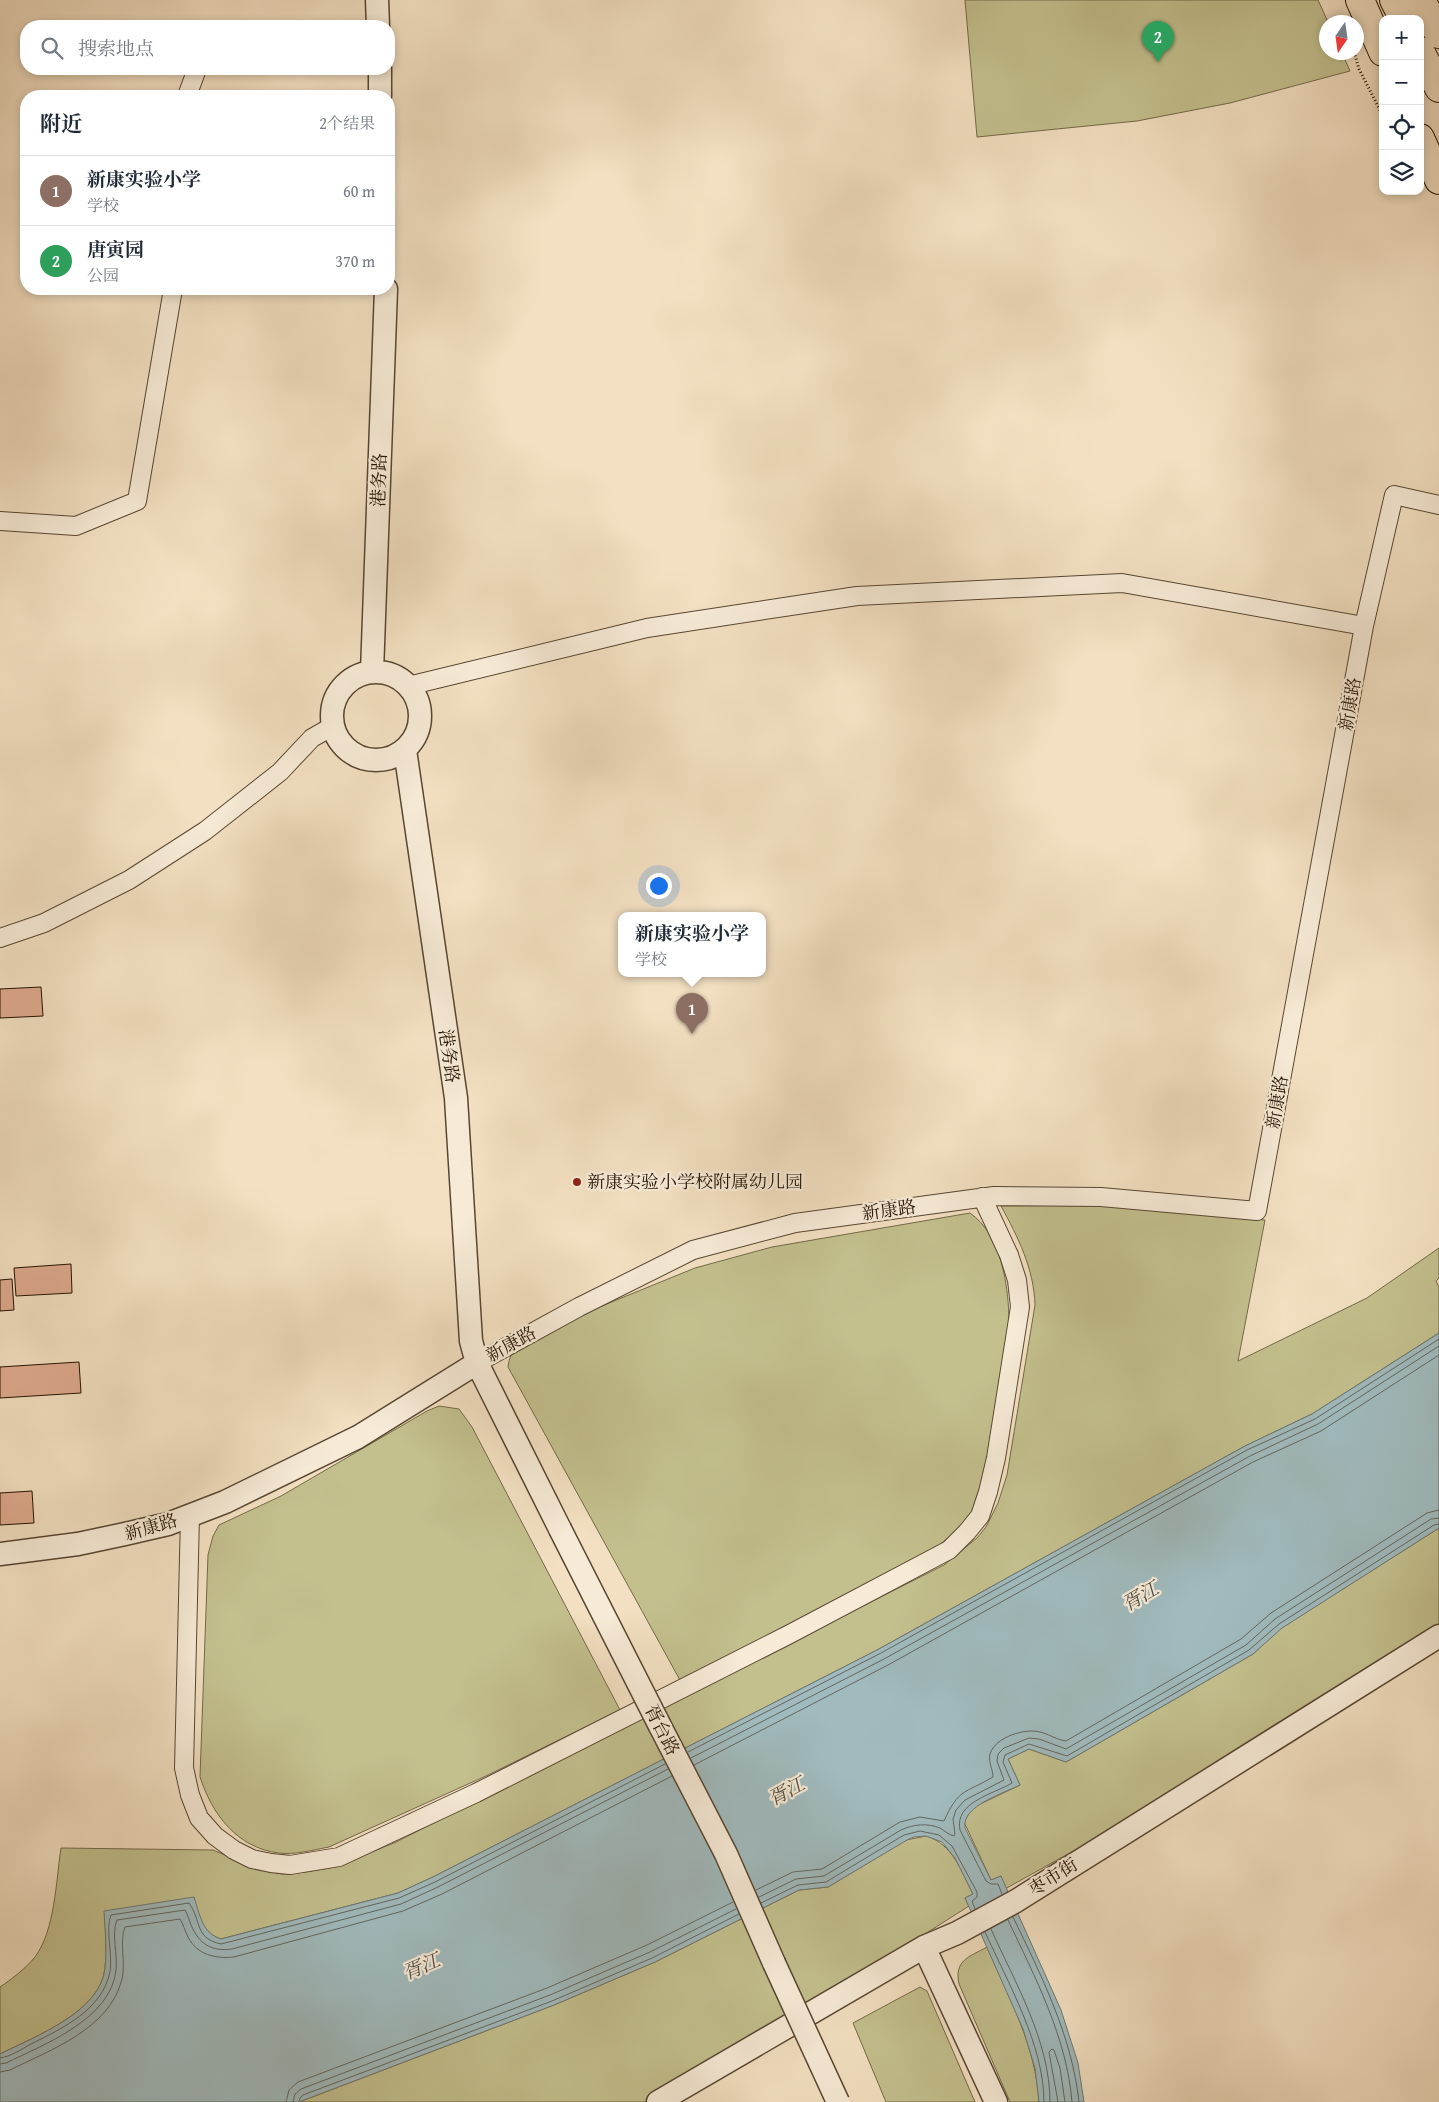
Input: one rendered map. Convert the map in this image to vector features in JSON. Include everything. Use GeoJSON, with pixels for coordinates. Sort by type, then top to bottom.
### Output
{"type":"FeatureCollection","features":[{"type":"Feature","properties":{"kind":"main road"},"geometry":{"type":"LineString","coordinates":[[1341,0],[1350,15]]}},
{"type":"Feature","properties":{"kind":"main road"},"geometry":{"type":"LineString","coordinates":[[1360,0],[1379,43]]}},
{"type":"Feature","properties":{"kind":"main road"},"geometry":{"type":"LineString","coordinates":[[1394,0],[1402,15]]}},
{"type":"Feature","properties":{"kind":"main road"},"geometry":{"type":"LineString","coordinates":[[1421,0],[1439,34]]}},
{"type":"Feature","properties":{"kind":"main road"},"geometry":{"type":"LineString","coordinates":[[1364,40],[1379,66]]}},
{"type":"Feature","properties":{"kind":"main road"},"geometry":{"type":"LineString","coordinates":[[1424,59],[1439,88]]}},
{"type":"Feature","properties":{"kind":"main road"},"geometry":{"type":"LineString","coordinates":[[1424,148],[1439,180]]}},
{"type":"Feature","properties":{"kind":"street"},"geometry":{"type":"LineString","coordinates":[[377,0],[378,20]]}},
{"type":"Feature","properties":{"kind":"street"},"geometry":{"type":"LineString","coordinates":[[189,90],[195,75]]}},
{"type":"Feature","properties":{"kind":"street"},"geometry":{"type":"LineString","coordinates":[[380,75],[380,90]]}},
{"type":"Feature","properties":{"kind":"street"},"geometry":{"type":"LineString","coordinates":[[0,521],[76,526],[137,501],[172,295]]}},
{"type":"Feature","properties":{"kind":"street","name":"港务路"},"geometry":{"type":"LineString","coordinates":[[372,672],[386,295]]}},
{"type":"Feature","properties":{"kind":"street"},"geometry":{"type":"LineString","coordinates":[[408,686],[647,628],[857,596],[1122,583],[1364,626],[1394,495],[1439,505]]}},
{"type":"Feature","properties":{"kind":"street","name":"新康路"},"geometry":{"type":"LineString","coordinates":[[0,1554],[78,1544],[160,1526],[267,1483],[358,1437],[477,1363],[579,1307],[693,1250],[795,1223],[994,1196],[1101,1197],[1256,1211],[1364,626]]}},
{"type":"Feature","properties":{"kind":"street"},"geometry":{"type":"LineString","coordinates":[[372,672],[386,673],[398,677],[408,686],[417,698],[420,726],[414,739],[404,750],[392,757],[377,760],[362,758],[349,750],[339,740],[333,726],[332,711],[337,696],[345,684],[358,676],[372,672]]}},
{"type":"Feature","properties":{"kind":"street"},"geometry":{"type":"LineString","coordinates":[[0,938],[44,923],[129,880],[205,831],[280,772],[312,738],[333,726]]}},
{"type":"Feature","properties":{"kind":"street","name":"港务路"},"geometry":{"type":"LineString","coordinates":[[404,750],[456,1098],[471,1341],[477,1363]]}},
{"type":"Feature","properties":{"kind":"street"},"geometry":{"type":"LineString","coordinates":[[190,1515],[184,1768],[190,1795],[199,1818],[216,1836],[252,1859],[290,1865],[339,1856],[476,1793],[788,1635],[949,1550],[968,1532],[980,1516],[994,1467],[1020,1307],[1017,1280],[1009,1255],[1000,1232],[982,1197]]}},
{"type":"Feature","properties":{"kind":"street","name":"胥台路"},"geometry":{"type":"LineString","coordinates":[[477,1363],[726,1854],[838,2102]]}},
{"type":"Feature","properties":{"kind":"street","name":"枣市街"},"geometry":{"type":"LineString","coordinates":[[658,2102],[924,1947],[957,1933],[1016,1901],[1439,1636]]}},
{"type":"Feature","properties":{"kind":"street"},"geometry":{"type":"LineString","coordinates":[[924,1947],[996,2102]]}},
{"type":"Feature","properties":{"kind":"path"},"geometry":{"type":"LineString","coordinates":[[1356,60],[1379,108]]}},
{"type":"Feature","properties":{"kind":"shaded area"},"geometry":{"type":"Polygon","coordinates":[[[965,0],[1318,0],[1325,15],[1319,15],[1319,60],[1345,60],[1350,71],[1230,103],[1137,121],[977,137],[965,0]]]}},
{"type":"Feature","properties":{"kind":"shaded area"},"geometry":{"type":"Polygon","coordinates":[[[1096,1205],[1265,1220],[1238,1361],[1367,1298],[1439,1248],[1439,1278],[1436,1281],[1439,1287],[1439,1333],[1312,1414],[1245,1446],[879,1649],[433,1877],[398,1893],[221,1939],[208,1932],[200,1918],[105,1911],[105,1968],[101,1984],[92,1998],[64,2021],[0,2054],[0,1987],[27,1965],[42,1946],[54,1905],[61,1848],[213,1850],[258,1869],[282,1874],[336,1867],[396,1842],[944,1565],[977,1538],[986,1527],[998,1503],[1007,1475],[1035,1305],[1032,1279],[1024,1254],[1001,1206],[1096,1205]]]}},
{"type":"Feature","properties":{"kind":"shaded area"},"geometry":{"type":"Polygon","coordinates":[[[970,1213],[990,1235],[996,1248],[1002,1263],[1009,1310],[1009,1324],[983,1489],[971,1514],[954,1533],[939,1545],[681,1682],[508,1367],[513,1351],[533,1334],[695,1268],[772,1247],[970,1213]]]}},
{"type":"Feature","properties":{"kind":"shaded area"},"geometry":{"type":"Polygon","coordinates":[[[439,1406],[459,1409],[472,1427],[620,1710],[488,1775],[329,1847],[291,1853],[264,1850],[239,1837],[228,1827],[212,1804],[200,1777],[208,1555],[213,1536],[219,1525],[281,1496],[427,1411],[439,1406]]]}},
{"type":"Feature","properties":{"kind":"shaded area"},"geometry":{"type":"Polygon","coordinates":[[[1439,1528],[1439,1624],[1075,1850],[1005,1889],[1001,1876],[991,1880],[964,1822],[972,1808],[1020,1785],[1008,1759],[1029,1749],[1066,1762],[1253,1654],[1281,1628],[1439,1528]]]}},
{"type":"Feature","properties":{"kind":"shaded area"},"geometry":{"type":"Polygon","coordinates":[[[926,1836],[943,1845],[955,1859],[973,1894],[965,1898],[969,1906],[779,2027],[649,2102],[299,2102],[554,2005],[655,1962],[799,1890],[828,1887],[906,1840],[926,1836]]]}},
{"type":"Feature","properties":{"kind":"shaded area"},"geometry":{"type":"Polygon","coordinates":[[[987,1947],[1027,2042],[1037,2082],[1039,2102],[1010,2102],[959,1984],[959,1970],[964,1960],[987,1947]]]}},
{"type":"Feature","properties":{"kind":"shaded area"},"geometry":{"type":"Polygon","coordinates":[[[920,1987],[927,1991],[975,2102],[886,2102],[853,2023],[920,1987]]]}},
{"type":"Feature","properties":{"kind":"water","name":"胥江"},"geometry":{"type":"Polygon","coordinates":[[[1439,1333],[1439,1528],[1282,1628],[1253,1654],[1066,1762],[1029,1749],[1008,1759],[1020,1785],[985,1801],[970,1813],[966,1820],[965,1828],[991,1880],[1001,1876],[1061,2010],[1078,2063],[1084,2102],[1039,2102],[1035,2068],[1023,2029],[965,1898],[973,1894],[955,1858],[942,1842],[926,1836],[907,1840],[828,1887],[799,1890],[655,1962],[554,2005],[299,2102],[0,2102],[0,2054],[64,2021],[92,1998],[101,1984],[106,1961],[104,1911],[194,1897],[200,1917],[206,1928],[221,1939],[398,1893],[433,1877],[879,1649],[1245,1446],[1312,1414],[1439,1333]]]}},
{"type":"Feature","properties":{"kind":"building"},"geometry":{"type":"Polygon","coordinates":[[[41,987],[43,1016],[0,1018],[0,989],[41,987]]]}},
{"type":"Feature","properties":{"kind":"building"},"geometry":{"type":"Polygon","coordinates":[[[71,1264],[72,1293],[16,1296],[14,1268],[71,1264]]]}},
{"type":"Feature","properties":{"kind":"building"},"geometry":{"type":"Polygon","coordinates":[[[12,1279],[14,1310],[0,1311],[0,1280],[12,1279]]]}},
{"type":"Feature","properties":{"kind":"building"},"geometry":{"type":"Polygon","coordinates":[[[79,1362],[81,1393],[0,1398],[0,1367],[79,1362]]]}},
{"type":"Feature","properties":{"kind":"building"},"geometry":{"type":"Polygon","coordinates":[[[32,1491],[34,1523],[0,1525],[0,1493],[32,1491]]]}},
{"type":"Feature","properties":{"kind":"place","name":"唐寅园"},"geometry":{"type":"Point","coordinates":[1158,62]}},
{"type":"Feature","properties":{"kind":"place","name":"新康实验小学"},"geometry":{"type":"Point","coordinates":[692,1034]}},
{"type":"Feature","properties":{"kind":"place","name":"新康实验小学校附属幼儿园"},"geometry":{"type":"Point","coordinates":[577,1182]}}]}
